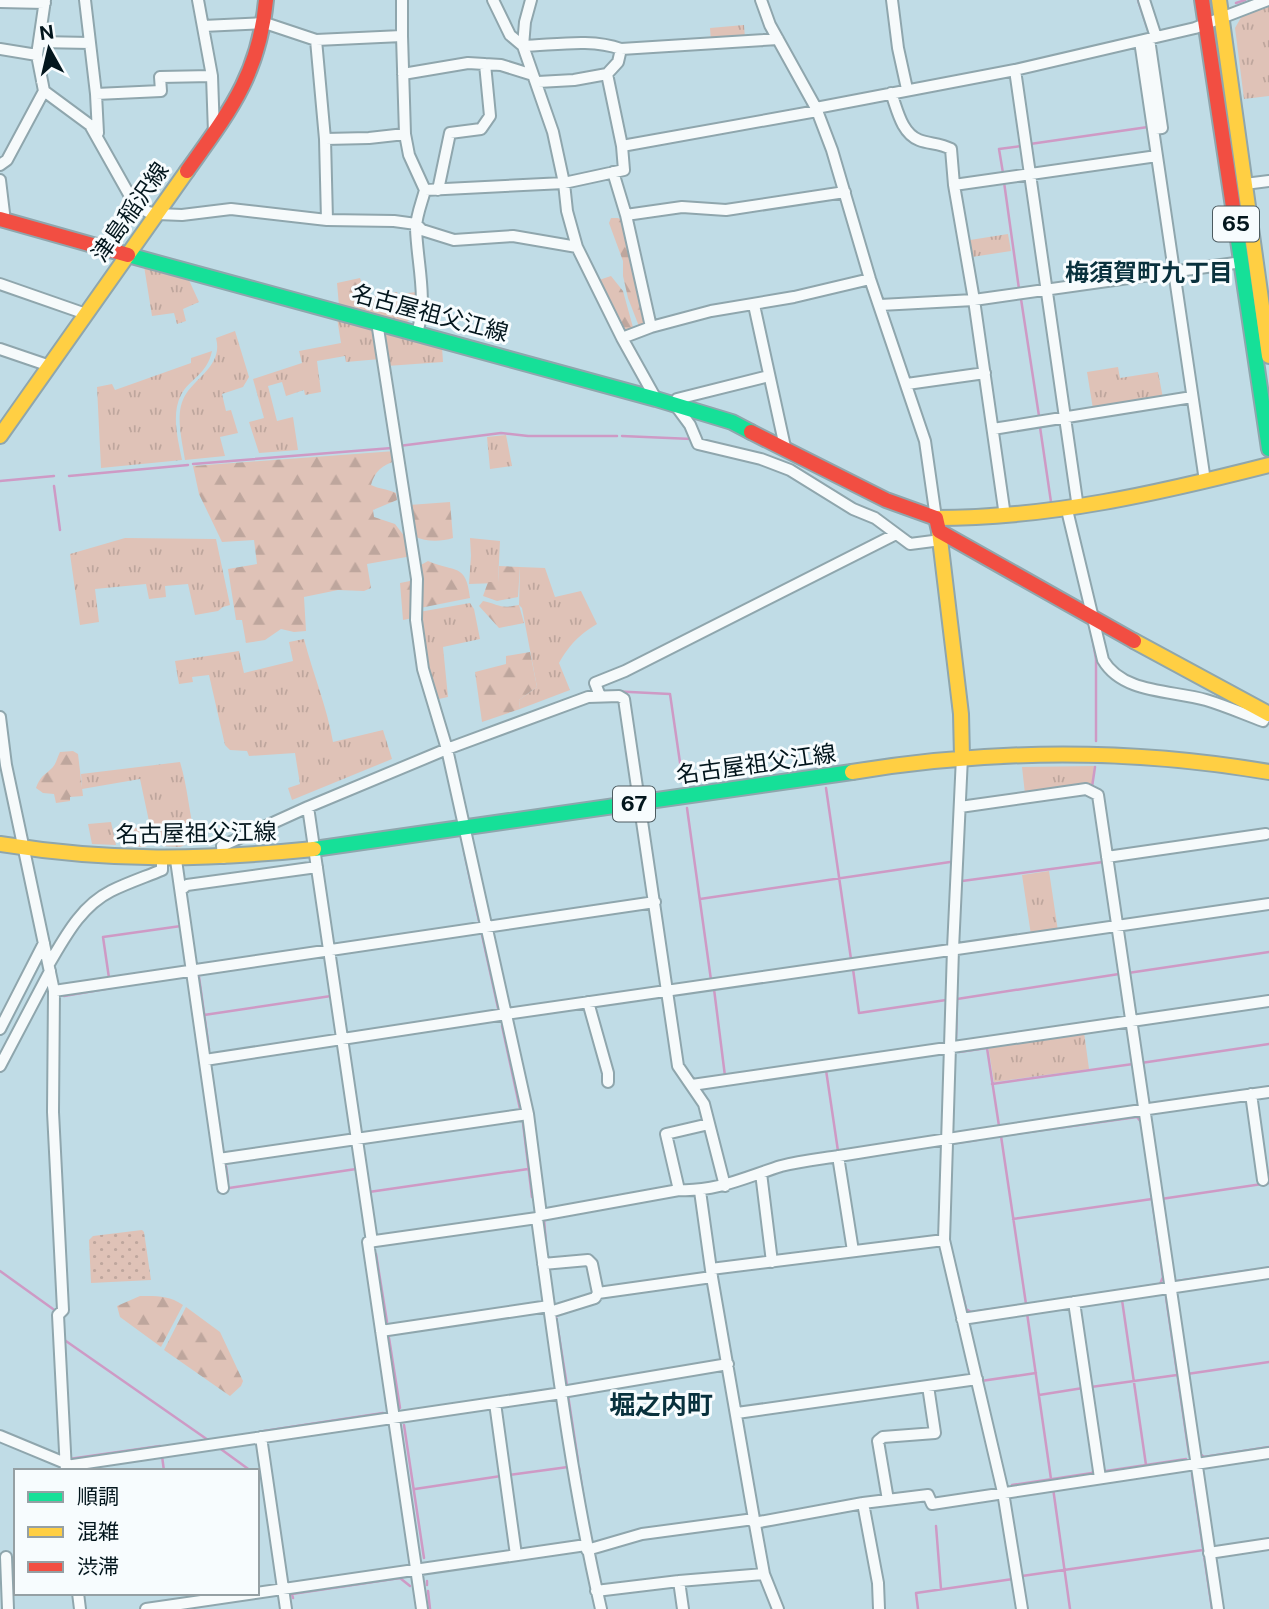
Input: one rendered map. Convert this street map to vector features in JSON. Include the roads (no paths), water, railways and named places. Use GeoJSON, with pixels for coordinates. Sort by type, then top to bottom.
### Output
{"type":"FeatureCollection","features":[{"type":"Feature","properties":{"kind":"main road","name":"津島稲沢線"},"geometry":{"type":"LineString","coordinates":[[0,436],[246,86],[261,46],[267,0]]}},
{"type":"Feature","properties":{"kind":"main road","name":"65"},"geometry":{"type":"LineString","coordinates":[[1202,0],[1269,449]]}},
{"type":"Feature","properties":{"kind":"main road","name":"65"},"geometry":{"type":"LineString","coordinates":[[1219,0],[1269,356]]}},
{"type":"Feature","properties":{"kind":"main road","name":"名古屋祖父江線"},"geometry":{"type":"LineString","coordinates":[[1,219],[732,422],[886,500],[1268,714]]}},
{"type":"Feature","properties":{"kind":"main road"},"geometry":{"type":"LineString","coordinates":[[962,757],[961,713],[939,530],[965,519],[1073,510],[1269,465]]}},
{"type":"Feature","properties":{"kind":"main road","name":"名古屋祖父江線"},"geometry":{"type":"LineString","coordinates":[[0,844],[95,857],[169,860],[314,850],[962,757],[1093,754],[1164,758],[1240,766],[1269,772]]}},
{"type":"Feature","properties":{"kind":"street"},"geometry":{"type":"LineString","coordinates":[[85,0],[98,137]]}},
{"type":"Feature","properties":{"kind":"street"},"geometry":{"type":"LineString","coordinates":[[198,0],[212,76],[214,133]]}},
{"type":"Feature","properties":{"kind":"street"},"geometry":{"type":"LineString","coordinates":[[402,0],[405,134],[409,155],[425,190],[416,224],[422,304],[417,333]]}},
{"type":"Feature","properties":{"kind":"street"},"geometry":{"type":"LineString","coordinates":[[493,0],[510,35],[523,46],[594,43],[621,49],[778,39]]}},
{"type":"Feature","properties":{"kind":"street"},"geometry":{"type":"LineString","coordinates":[[531,0],[525,22],[523,46],[553,132],[567,211],[577,247],[656,399]]}},
{"type":"Feature","properties":{"kind":"street"},"geometry":{"type":"LineString","coordinates":[[761,0],[778,39],[817,109],[845,192],[870,279],[925,441],[939,530],[911,544],[876,518],[853,509],[790,470],[761,459],[698,444],[690,425],[676,405],[677,399],[769,376]]}},
{"type":"Feature","properties":{"kind":"street"},"geometry":{"type":"LineString","coordinates":[[892,0],[907,89]]}},
{"type":"Feature","properties":{"kind":"street"},"geometry":{"type":"LineString","coordinates":[[1144,0],[1149,39],[1153,129],[1205,481]]}},
{"type":"Feature","properties":{"kind":"street"},"geometry":{"type":"LineString","coordinates":[[622,146],[1015,70],[1206,24],[1268,0]]}},
{"type":"Feature","properties":{"kind":"street"},"geometry":{"type":"LineString","coordinates":[[0,2],[45,2],[37,55],[44,91],[7,160],[0,165]]}},
{"type":"Feature","properties":{"kind":"street"},"geometry":{"type":"LineString","coordinates":[[203,26],[265,23],[316,40],[402,36]]}},
{"type":"Feature","properties":{"kind":"street"},"geometry":{"type":"LineString","coordinates":[[316,40],[325,139],[327,220]]}},
{"type":"Feature","properties":{"kind":"street"},"geometry":{"type":"LineString","coordinates":[[39,42],[90,43]]}},
{"type":"Feature","properties":{"kind":"street"},"geometry":{"type":"LineString","coordinates":[[0,49],[37,55]]}},
{"type":"Feature","properties":{"kind":"street"},"geometry":{"type":"LineString","coordinates":[[403,74],[450,65],[485,64],[501,65],[535,79],[575,80],[607,74],[618,62],[621,49]]}},
{"type":"Feature","properties":{"kind":"street"},"geometry":{"type":"LineString","coordinates":[[438,190],[450,133],[481,130],[489,117],[485,64]]}},
{"type":"Feature","properties":{"kind":"street"},"geometry":{"type":"LineString","coordinates":[[1015,70],[1065,417],[1073,510],[1103,660],[1109,670],[1120,679],[1134,685],[1207,700],[1263,721],[1268,714]]}},
{"type":"Feature","properties":{"kind":"street"},"geometry":{"type":"LineString","coordinates":[[425,190],[564,183],[624,170],[622,146],[607,74]]}},
{"type":"Feature","properties":{"kind":"street"},"geometry":{"type":"LineString","coordinates":[[96,94],[161,91],[160,77],[212,76]]}},
{"type":"Feature","properties":{"kind":"street"},"geometry":{"type":"LineString","coordinates":[[44,91],[90,125],[135,205],[148,212],[182,215],[230,209],[327,220],[394,221],[416,224],[422,230],[454,240],[513,236],[577,247]]}},
{"type":"Feature","properties":{"kind":"street"},"geometry":{"type":"LineString","coordinates":[[891,93],[903,125],[912,136],[919,141],[942,144],[951,149],[954,185],[974,300],[1005,516]]}},
{"type":"Feature","properties":{"kind":"street"},"geometry":{"type":"LineString","coordinates":[[325,139],[405,134]]}},
{"type":"Feature","properties":{"kind":"street"},"geometry":{"type":"LineString","coordinates":[[954,185],[1157,156]]}},
{"type":"Feature","properties":{"kind":"street"},"geometry":{"type":"LineString","coordinates":[[613,172],[626,215],[651,327]]}},
{"type":"Feature","properties":{"kind":"street"},"geometry":{"type":"LineString","coordinates":[[0,180],[4,213],[1,219]]}},
{"type":"Feature","properties":{"kind":"street"},"geometry":{"type":"LineString","coordinates":[[1245,184],[1269,181]]}},
{"type":"Feature","properties":{"kind":"street"},"geometry":{"type":"LineString","coordinates":[[626,215],[682,207],[726,210],[845,192]]}},
{"type":"Feature","properties":{"kind":"street"},"geometry":{"type":"LineString","coordinates":[[880,305],[974,300],[1241,262]]}},
{"type":"Feature","properties":{"kind":"street"},"geometry":{"type":"LineString","coordinates":[[622,338],[651,327],[711,311],[870,279]]}},
{"type":"Feature","properties":{"kind":"street"},"geometry":{"type":"LineString","coordinates":[[0,284],[86,314]]}},
{"type":"Feature","properties":{"kind":"street"},"geometry":{"type":"LineString","coordinates":[[754,304],[785,447]]}},
{"type":"Feature","properties":{"kind":"street"},"geometry":{"type":"LineString","coordinates":[[377,322],[417,579],[416,620],[423,669],[447,749],[466,829],[528,1114],[543,1264],[586,1547],[601,1609]]}},
{"type":"Feature","properties":{"kind":"street"},"geometry":{"type":"LineString","coordinates":[[0,349],[50,366]]}},
{"type":"Feature","properties":{"kind":"street"},"geometry":{"type":"LineString","coordinates":[[907,384],[985,373]]}},
{"type":"Feature","properties":{"kind":"street"},"geometry":{"type":"LineString","coordinates":[[993,429],[1192,397]]}},
{"type":"Feature","properties":{"kind":"street"},"geometry":{"type":"LineString","coordinates":[[600,696],[594,683],[625,671],[896,534]]}},
{"type":"Feature","properties":{"kind":"street"},"geometry":{"type":"LineString","coordinates":[[223,858],[222,846],[447,749],[588,697],[619,696],[624,699],[678,1066],[704,1104],[725,1186]]}},
{"type":"Feature","properties":{"kind":"street"},"geometry":{"type":"LineString","coordinates":[[0,717],[3,769],[54,991],[53,1112],[63,1310],[58,1315],[66,1466]]}},
{"type":"Feature","properties":{"kind":"street"},"geometry":{"type":"LineString","coordinates":[[962,757],[944,1240],[1003,1492],[1022,1609]]}},
{"type":"Feature","properties":{"kind":"street"},"geometry":{"type":"LineString","coordinates":[[960,807],[1086,789],[1098,795],[1218,1609]]}},
{"type":"Feature","properties":{"kind":"street"},"geometry":{"type":"LineString","coordinates":[[308,807],[372,1242]]}},
{"type":"Feature","properties":{"kind":"street"},"geometry":{"type":"LineString","coordinates":[[1107,857],[1266,834]]}},
{"type":"Feature","properties":{"kind":"street"},"geometry":{"type":"LineString","coordinates":[[169,860],[181,890],[223,1188]]}},
{"type":"Feature","properties":{"kind":"street"},"geometry":{"type":"LineString","coordinates":[[0,1066],[77,919],[110,891],[162,870],[169,860]]}},
{"type":"Feature","properties":{"kind":"street"},"geometry":{"type":"LineString","coordinates":[[181,890],[187,885],[317,867]]}},
{"type":"Feature","properties":{"kind":"street"},"geometry":{"type":"LineString","coordinates":[[54,991],[654,902]]}},
{"type":"Feature","properties":{"kind":"street"},"geometry":{"type":"LineString","coordinates":[[205,1060],[1269,904]]}},
{"type":"Feature","properties":{"kind":"street"},"geometry":{"type":"LineString","coordinates":[[0,1029],[44,943]]}},
{"type":"Feature","properties":{"kind":"street"},"geometry":{"type":"LineString","coordinates":[[692,1085],[1269,1001]]}},
{"type":"Feature","properties":{"kind":"street"},"geometry":{"type":"LineString","coordinates":[[588,1002],[608,1073],[608,1082]]}},
{"type":"Feature","properties":{"kind":"street"},"geometry":{"type":"LineString","coordinates":[[422,1609],[368,1242],[539,1216],[679,1190],[700,1191],[725,1186],[784,1165],[838,1156],[1269,1092]]}},
{"type":"Feature","properties":{"kind":"street"},"geometry":{"type":"LineString","coordinates":[[1251,1094],[1263,1180]]}},
{"type":"Feature","properties":{"kind":"street"},"geometry":{"type":"LineString","coordinates":[[219,1160],[528,1114]]}},
{"type":"Feature","properties":{"kind":"street"},"geometry":{"type":"LineString","coordinates":[[679,1190],[666,1134],[709,1124]]}},
{"type":"Feature","properties":{"kind":"street"},"geometry":{"type":"LineString","coordinates":[[838,1156],[853,1251]]}},
{"type":"Feature","properties":{"kind":"street"},"geometry":{"type":"LineString","coordinates":[[761,1173],[772,1262]]}},
{"type":"Feature","properties":{"kind":"street"},"geometry":{"type":"LineString","coordinates":[[700,1191],[711,1273],[754,1521],[764,1574],[778,1609]]}},
{"type":"Feature","properties":{"kind":"street"},"geometry":{"type":"LineString","coordinates":[[598,1293],[772,1262],[944,1240]]}},
{"type":"Feature","properties":{"kind":"street"},"geometry":{"type":"LineString","coordinates":[[381,1331],[550,1309],[589,1301],[598,1293],[592,1264],[588,1260],[543,1264]]}},
{"type":"Feature","properties":{"kind":"street"},"geometry":{"type":"LineString","coordinates":[[962,1319],[1269,1273]]}},
{"type":"Feature","properties":{"kind":"street"},"geometry":{"type":"LineString","coordinates":[[1074,1302],[1100,1478]]}},
{"type":"Feature","properties":{"kind":"street"},"geometry":{"type":"LineString","coordinates":[[0,1436],[66,1466],[495,1403],[728,1364]]}},
{"type":"Feature","properties":{"kind":"street"},"geometry":{"type":"LineString","coordinates":[[737,1413],[977,1379]]}},
{"type":"Feature","properties":{"kind":"street"},"geometry":{"type":"LineString","coordinates":[[888,1500],[878,1441],[883,1437],[935,1433],[928,1386]]}},
{"type":"Feature","properties":{"kind":"street"},"geometry":{"type":"LineString","coordinates":[[495,1403],[516,1555]]}},
{"type":"Feature","properties":{"kind":"street"},"geometry":{"type":"LineString","coordinates":[[261,1437],[286,1609]]}},
{"type":"Feature","properties":{"kind":"street"},"geometry":{"type":"LineString","coordinates":[[259,1593],[586,1547],[642,1534],[754,1521],[863,1503],[928,1495],[932,1504],[1269,1453]]}},
{"type":"Feature","properties":{"kind":"street"},"geometry":{"type":"LineString","coordinates":[[863,1503],[878,1583],[879,1609]]}},
{"type":"Feature","properties":{"kind":"street"},"geometry":{"type":"LineString","coordinates":[[1209,1553],[1269,1544]]}},
{"type":"Feature","properties":{"kind":"street"},"geometry":{"type":"LineString","coordinates":[[7,1557],[8,1609]]}},
{"type":"Feature","properties":{"kind":"street"},"geometry":{"type":"LineString","coordinates":[[596,1591],[764,1574]]}},
{"type":"Feature","properties":{"kind":"street"},"geometry":{"type":"LineString","coordinates":[[679,1581],[683,1609]]}},
{"type":"Feature","properties":{"kind":"street"},"geometry":{"type":"LineString","coordinates":[[146,1609],[247,1595]]}},
{"type":"Feature","properties":{"kind":"waterway"},"geometry":{"type":"LineString","coordinates":[[1138,0],[1148,30]]}},
{"type":"Feature","properties":{"kind":"waterway"},"geometry":{"type":"LineString","coordinates":[[1236,3],[1245,0]]}},
{"type":"Feature","properties":{"kind":"waterway"},"geometry":{"type":"LineString","coordinates":[[1030,144],[1148,127]]}},
{"type":"Feature","properties":{"kind":"waterway"},"geometry":{"type":"LineString","coordinates":[[1003,173],[999,149],[1021,146]]}},
{"type":"Feature","properties":{"kind":"waterway"},"geometry":{"type":"LineString","coordinates":[[1004,182],[1019,289]]}},
{"type":"Feature","properties":{"kind":"waterway"},"geometry":{"type":"LineString","coordinates":[[1021,299],[1039,416]]}},
{"type":"Feature","properties":{"kind":"waterway"},"geometry":{"type":"LineString","coordinates":[[1040,427],[1051,502]]}},
{"type":"Feature","properties":{"kind":"waterway"},"geometry":{"type":"LineString","coordinates":[[399,446],[501,433],[528,436],[617,436]]}},
{"type":"Feature","properties":{"kind":"waterway"},"geometry":{"type":"LineString","coordinates":[[622,436],[692,439]]}},
{"type":"Feature","properties":{"kind":"waterway"},"geometry":{"type":"LineString","coordinates":[[193,464],[392,448]]}},
{"type":"Feature","properties":{"kind":"waterway"},"geometry":{"type":"LineString","coordinates":[[69,476],[188,465]]}},
{"type":"Feature","properties":{"kind":"waterway"},"geometry":{"type":"LineString","coordinates":[[0,481],[54,476]]}},
{"type":"Feature","properties":{"kind":"waterway"},"geometry":{"type":"LineString","coordinates":[[54,486],[60,530]]}},
{"type":"Feature","properties":{"kind":"waterway"},"geometry":{"type":"LineString","coordinates":[[1092,636],[1096,659],[1096,741]]}},
{"type":"Feature","properties":{"kind":"waterway"},"geometry":{"type":"LineString","coordinates":[[610,691],[670,694],[683,783]]}},
{"type":"Feature","properties":{"kind":"waterway"},"geometry":{"type":"LineString","coordinates":[[1092,787],[1095,767]]}},
{"type":"Feature","properties":{"kind":"waterway"},"geometry":{"type":"LineString","coordinates":[[826,788],[851,959]]}},
{"type":"Feature","properties":{"kind":"waterway"},"geometry":{"type":"LineString","coordinates":[[687,808],[711,980]]}},
{"type":"Feature","properties":{"kind":"waterway"},"geometry":{"type":"LineString","coordinates":[[464,851],[479,921]]}},
{"type":"Feature","properties":{"kind":"waterway"},"geometry":{"type":"LineString","coordinates":[[700,899],[950,862]]}},
{"type":"Feature","properties":{"kind":"waterway"},"geometry":{"type":"LineString","coordinates":[[962,881],[1103,862]]}},
{"type":"Feature","properties":{"kind":"waterway"},"geometry":{"type":"LineString","coordinates":[[109,978],[103,937],[181,926]]}},
{"type":"Feature","properties":{"kind":"waterway"},"geometry":{"type":"LineString","coordinates":[[482,935],[498,1008]]}},
{"type":"Feature","properties":{"kind":"waterway"},"geometry":{"type":"LineString","coordinates":[[1128,973],[1269,952]]}},
{"type":"Feature","properties":{"kind":"waterway"},"geometry":{"type":"LineString","coordinates":[[853,969],[859,1013],[946,1000]]}},
{"type":"Feature","properties":{"kind":"waterway"},"geometry":{"type":"LineString","coordinates":[[956,1038],[957,999],[1119,974]]}},
{"type":"Feature","properties":{"kind":"waterway"},"geometry":{"type":"LineString","coordinates":[[199,977],[209,1049]]}},
{"type":"Feature","properties":{"kind":"waterway"},"geometry":{"type":"LineString","coordinates":[[64,996],[111,988]]}},
{"type":"Feature","properties":{"kind":"waterway"},"geometry":{"type":"LineString","coordinates":[[714,989],[725,1076]]}},
{"type":"Feature","properties":{"kind":"waterway"},"geometry":{"type":"LineString","coordinates":[[1122,995],[1125,1013]]}},
{"type":"Feature","properties":{"kind":"waterway"},"geometry":{"type":"LineString","coordinates":[[204,1015],[331,996]]}},
{"type":"Feature","properties":{"kind":"waterway"},"geometry":{"type":"LineString","coordinates":[[502,1026],[520,1109]]}},
{"type":"Feature","properties":{"kind":"waterway"},"geometry":{"type":"LineString","coordinates":[[1141,1063],[1269,1044]]}},
{"type":"Feature","properties":{"kind":"waterway"},"geometry":{"type":"LineString","coordinates":[[959,1052],[987,1048],[999,1126]]}},
{"type":"Feature","properties":{"kind":"waterway"},"geometry":{"type":"LineString","coordinates":[[992,1084],[1133,1064]]}},
{"type":"Feature","properties":{"kind":"waterway"},"geometry":{"type":"LineString","coordinates":[[211,1068],[223,1151]]}},
{"type":"Feature","properties":{"kind":"waterway"},"geometry":{"type":"LineString","coordinates":[[823,1071],[826,1070],[838,1151]]}},
{"type":"Feature","properties":{"kind":"waterway"},"geometry":{"type":"LineString","coordinates":[[1014,1134],[1137,1117],[1141,1122]]}},
{"type":"Feature","properties":{"kind":"waterway"},"geometry":{"type":"LineString","coordinates":[[523,1123],[532,1197]]}},
{"type":"Feature","properties":{"kind":"waterway"},"geometry":{"type":"LineString","coordinates":[[1001,1136],[1026,1304]]}},
{"type":"Feature","properties":{"kind":"waterway"},"geometry":{"type":"LineString","coordinates":[[956,1143],[977,1140]]}},
{"type":"Feature","properties":{"kind":"waterway"},"geometry":{"type":"LineString","coordinates":[[226,1166],[228,1181]]}},
{"type":"Feature","properties":{"kind":"waterway"},"geometry":{"type":"LineString","coordinates":[[229,1188],[356,1169]]}},
{"type":"Feature","properties":{"kind":"waterway"},"geometry":{"type":"LineString","coordinates":[[369,1192],[528,1169]]}},
{"type":"Feature","properties":{"kind":"waterway"},"geometry":{"type":"LineString","coordinates":[[1035,1303],[1160,1284],[1163,1277],[1149,1177]]}},
{"type":"Feature","properties":{"kind":"waterway"},"geometry":{"type":"LineString","coordinates":[[1161,1199],[1269,1183]]}},
{"type":"Feature","properties":{"kind":"waterway"},"geometry":{"type":"LineString","coordinates":[[1013,1219],[1152,1199]]}},
{"type":"Feature","properties":{"kind":"waterway"},"geometry":{"type":"LineString","coordinates":[[544,1219],[546,1244]]}},
{"type":"Feature","properties":{"kind":"waterway"},"geometry":{"type":"LineString","coordinates":[[376,1254],[387,1322]]}},
{"type":"Feature","properties":{"kind":"waterway"},"geometry":{"type":"LineString","coordinates":[[1177,1281],[1252,1270]]}},
{"type":"Feature","properties":{"kind":"waterway"},"geometry":{"type":"LineString","coordinates":[[0,1271],[53,1309]]}},
{"type":"Feature","properties":{"kind":"waterway"},"geometry":{"type":"LineString","coordinates":[[552,1292],[554,1303]]}},
{"type":"Feature","properties":{"kind":"waterway"},"geometry":{"type":"LineString","coordinates":[[963,1296],[966,1309],[971,1312],[1014,1306]]}},
{"type":"Feature","properties":{"kind":"waterway"},"geometry":{"type":"LineString","coordinates":[[1166,1297],[1189,1454]]}},
{"type":"Feature","properties":{"kind":"waterway"},"geometry":{"type":"LineString","coordinates":[[1122,1300],[1146,1465]]}},
{"type":"Feature","properties":{"kind":"waterway"},"geometry":{"type":"LineString","coordinates":[[1027,1313],[1051,1479]]}},
{"type":"Feature","properties":{"kind":"waterway"},"geometry":{"type":"LineString","coordinates":[[556,1317],[567,1386]]}},
{"type":"Feature","properties":{"kind":"waterway"},"geometry":{"type":"LineString","coordinates":[[389,1338],[400,1408]]}},
{"type":"Feature","properties":{"kind":"waterway"},"geometry":{"type":"LineString","coordinates":[[63,1339],[208,1440]]}},
{"type":"Feature","properties":{"kind":"waterway"},"geometry":{"type":"LineString","coordinates":[[1187,1374],[1269,1362]]}},
{"type":"Feature","properties":{"kind":"waterway"},"geometry":{"type":"LineString","coordinates":[[981,1381],[1036,1373]]}},
{"type":"Feature","properties":{"kind":"waterway"},"geometry":{"type":"LineString","coordinates":[[1091,1387],[1177,1375]]}},
{"type":"Feature","properties":{"kind":"waterway"},"geometry":{"type":"LineString","coordinates":[[1039,1395],[1083,1388]]}},
{"type":"Feature","properties":{"kind":"waterway"},"geometry":{"type":"LineString","coordinates":[[568,1395],[578,1461]]}},
{"type":"Feature","properties":{"kind":"waterway"},"geometry":{"type":"LineString","coordinates":[[264,1431],[383,1413]]}},
{"type":"Feature","properties":{"kind":"waterway"},"geometry":{"type":"LineString","coordinates":[[404,1425],[424,1558]]}},
{"type":"Feature","properties":{"kind":"waterway"},"geometry":{"type":"LineString","coordinates":[[69,1459],[160,1446]]}},
{"type":"Feature","properties":{"kind":"waterway"},"geometry":{"type":"LineString","coordinates":[[218,1447],[248,1469]]}},
{"type":"Feature","properties":{"kind":"waterway"},"geometry":{"type":"LineString","coordinates":[[1199,1453],[1204,1457],[1269,1447]]}},
{"type":"Feature","properties":{"kind":"waterway"},"geometry":{"type":"LineString","coordinates":[[162,1456],[164,1469]]}},
{"type":"Feature","properties":{"kind":"waterway"},"geometry":{"type":"LineString","coordinates":[[1106,1471],[1186,1459]]}},
{"type":"Feature","properties":{"kind":"waterway"},"geometry":{"type":"LineString","coordinates":[[509,1475],[568,1467]]}},
{"type":"Feature","properties":{"kind":"waterway"},"geometry":{"type":"LineString","coordinates":[[579,1468],[586,1513]]}},
{"type":"Feature","properties":{"kind":"waterway"},"geometry":{"type":"LineString","coordinates":[[1012,1485],[1092,1473],[1094,1470]]}},
{"type":"Feature","properties":{"kind":"waterway"},"geometry":{"type":"LineString","coordinates":[[1192,1474],[1212,1609]]}},
{"type":"Feature","properties":{"kind":"waterway"},"geometry":{"type":"LineString","coordinates":[[415,1489],[501,1476]]}},
{"type":"Feature","properties":{"kind":"waterway"},"geometry":{"type":"LineString","coordinates":[[1053,1488],[1070,1609]]}},
{"type":"Feature","properties":{"kind":"waterway"},"geometry":{"type":"LineString","coordinates":[[936,1526],[941,1589]]}},
{"type":"Feature","properties":{"kind":"waterway"},"geometry":{"type":"LineString","coordinates":[[1022,1576],[1203,1550]]}},
{"type":"Feature","properties":{"kind":"waterway"},"geometry":{"type":"LineString","coordinates":[[293,1598],[292,1594],[400,1578],[410,1586]]}},
{"type":"Feature","properties":{"kind":"waterway"},"geometry":{"type":"LineString","coordinates":[[918,1609],[916,1593],[1013,1579]]}},
{"type":"Feature","properties":{"kind":"waterway"},"geometry":{"type":"LineString","coordinates":[[428,1591],[430,1609]]}},
{"type":"Feature","properties":{"kind":"district","name":"梅須賀町九丁目"},"geometry":{"type":"Point","coordinates":[1149,273]}},
{"type":"Feature","properties":{"kind":"district","name":"堀之内町"},"geometry":{"type":"Point","coordinates":[661,1405]}}]}
